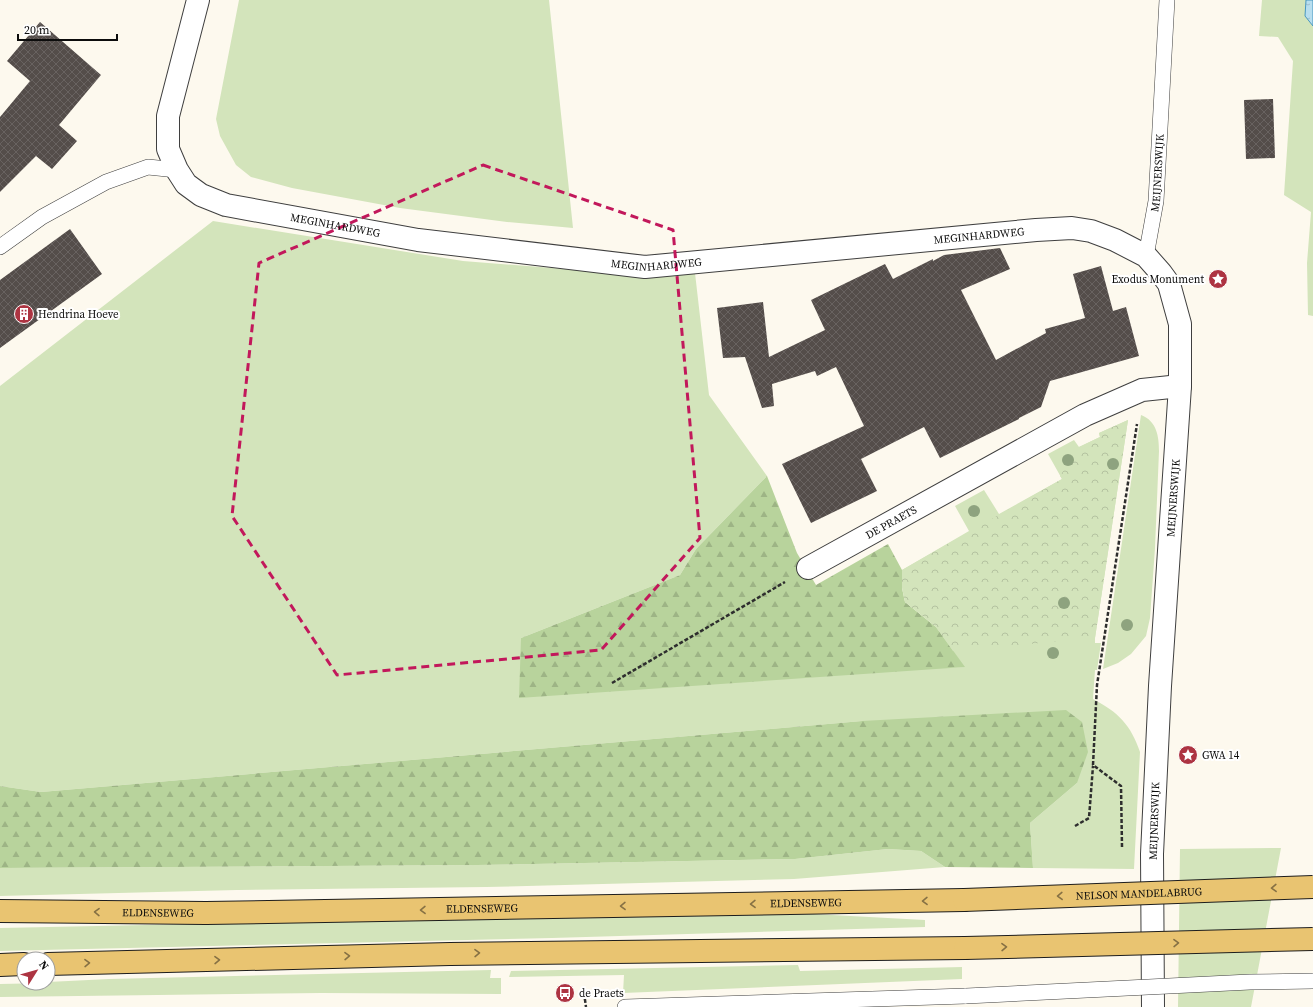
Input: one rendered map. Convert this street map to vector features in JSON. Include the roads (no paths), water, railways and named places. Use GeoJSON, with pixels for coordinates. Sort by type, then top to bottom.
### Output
{"type":"FeatureCollection","features":[{"type":"Feature","properties":{"kind":"main road","name":"NELSON MANDELABRUG"},"geometry":{"type":"LineString","coordinates":[[964,900],[1313,887]]}},
{"type":"Feature","properties":{"kind":"main road","name":"ELDENSEWEG"},"geometry":{"type":"LineString","coordinates":[[0,911],[206,913],[964,900]]}},
{"type":"Feature","properties":{"kind":"main road"},"geometry":{"type":"LineString","coordinates":[[56,964],[450,954],[965,948],[1313,939]]}},
{"type":"Feature","properties":{"kind":"main road"},"geometry":{"type":"LineString","coordinates":[[0,965],[16,964]]}},
{"type":"Feature","properties":{"kind":"street","name":"MEGINHARDWEG"},"geometry":{"type":"LineString","coordinates":[[198,0],[168,116],[168,149],[177,170],[186,184],[201,194],[226,205],[418,240],[645,267],[1036,230],[1072,228],[1091,231],[1115,240],[1146,256]]}},
{"type":"Feature","properties":{"kind":"street","name":"MEIJNERSWIJK"},"geometry":{"type":"LineString","coordinates":[[1146,256],[1169,284],[1180,324],[1180,386],[1160,686],[1152,854],[1153,1007]]}},
{"type":"Feature","properties":{"kind":"street","name":"DE PRAETS"},"geometry":{"type":"LineString","coordinates":[[808,568],[1085,415],[1142,390],[1180,386]]}},
{"type":"Feature","properties":{"kind":"lane","name":"MEIJNERSWIJK"},"geometry":{"type":"LineString","coordinates":[[1146,256],[1156,201],[1167,0]]}},
{"type":"Feature","properties":{"kind":"lane"},"geometry":{"type":"LineString","coordinates":[[0,247],[42,217],[106,182],[148,167],[177,170]]}},
{"type":"Feature","properties":{"kind":"lane"},"geometry":{"type":"LineString","coordinates":[[625,1007],[966,996],[1313,980]]}},
{"type":"Feature","properties":{"kind":"water"},"geometry":{"type":"Polygon","coordinates":[[[1306,0],[1313,0],[1313,26],[1305,16],[1306,0]]]}},
{"type":"Feature","properties":{"kind":"place","name":"Exodus Monument"},"geometry":{"type":"Point","coordinates":[1218,279]}},
{"type":"Feature","properties":{"kind":"place","name":"Hendrina Hoeve"},"geometry":{"type":"Point","coordinates":[24,314]}},
{"type":"Feature","properties":{"kind":"place","name":"GWA 14"},"geometry":{"type":"Point","coordinates":[1188,755]}},
{"type":"Feature","properties":{"kind":"place","name":"de Praets"},"geometry":{"type":"Point","coordinates":[565,993]}}]}
